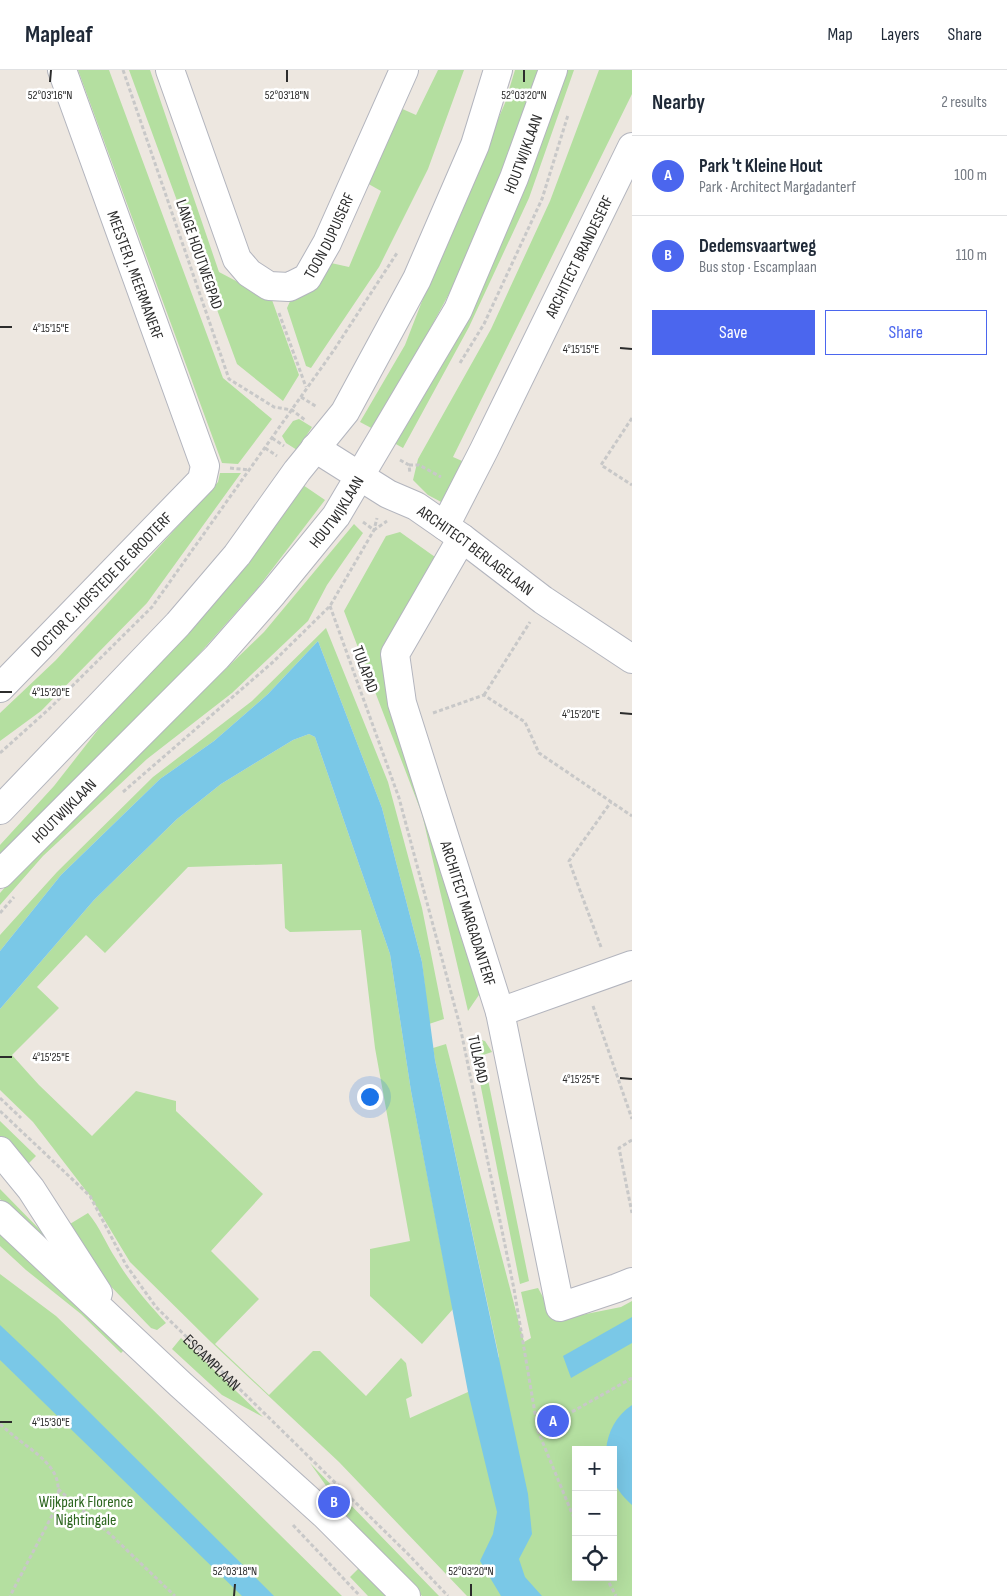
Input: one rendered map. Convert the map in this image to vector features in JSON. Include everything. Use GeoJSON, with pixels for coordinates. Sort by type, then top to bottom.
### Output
{"type":"FeatureCollection","features":[{"type":"Feature","properties":{"kind":"street","name":"MEESTER J. MEERMANERF"},"geometry":{"type":"LineString","coordinates":[[62,70],[205,466],[202,480]]}},
{"type":"Feature","properties":{"kind":"street"},"geometry":{"type":"LineString","coordinates":[[170,70],[237,259],[249,273],[269,286]]}},
{"type":"Feature","properties":{"kind":"street","name":"TOON DUPUISERF"},"geometry":{"type":"LineString","coordinates":[[269,286],[289,287],[308,278],[327,243],[404,70]]}},
{"type":"Feature","properties":{"kind":"street"},"geometry":{"type":"LineString","coordinates":[[0,810],[184,617],[237,555],[297,471],[345,412],[417,279],[475,145],[498,70]]}},
{"type":"Feature","properties":{"kind":"street","name":"HOUTWIJKLAAN"},"geometry":{"type":"LineString","coordinates":[[9,884],[217,657],[274,592],[336,516],[458,310],[514,178],[553,70]]}},
{"type":"Feature","properties":{"kind":"street","name":"ARCHITECT BRANDESERF"},"geometry":{"type":"LineString","coordinates":[[453,532],[464,490],[632,147]]}},
{"type":"Feature","properties":{"kind":"street","name":"ARCHITECT BERLAGELAAN"},"geometry":{"type":"LineString","coordinates":[[315,448],[388,494],[416,506],[544,600],[629,651]]}},
{"type":"Feature","properties":{"kind":"street","name":"DOCTOR C. HOFSTEDE DE GROOTERF"},"geometry":{"type":"LineString","coordinates":[[0,688],[202,480]]}},
{"type":"Feature","properties":{"kind":"street","name":"ARCHITECT MARGADANTERF"},"geometry":{"type":"LineString","coordinates":[[453,532],[395,654],[402,703],[500,1012],[560,1307],[632,1282]]}},
{"type":"Feature","properties":{"kind":"street"},"geometry":{"type":"LineString","coordinates":[[500,1012],[622,968]]}},
{"type":"Feature","properties":{"kind":"street"},"geometry":{"type":"LineString","coordinates":[[0,1151],[31,1189],[121,1328]]}},
{"type":"Feature","properties":{"kind":"street"},"geometry":{"type":"LineString","coordinates":[[0,1215],[180,1384],[324,1514],[406,1596]]}},
{"type":"Feature","properties":{"kind":"path","name":"LANGE HOUTWEGPAD"},"geometry":{"type":"LineString","coordinates":[[123,70],[229,379],[274,407],[292,410]]}},
{"type":"Feature","properties":{"kind":"path"},"geometry":{"type":"LineString","coordinates":[[0,753],[50,709],[152,607],[334,350],[400,249]]}},
{"type":"Feature","properties":{"kind":"path"},"geometry":{"type":"LineString","coordinates":[[269,286],[307,387]]}},
{"type":"Feature","properties":{"kind":"path"},"geometry":{"type":"LineString","coordinates":[[632,418],[601,465],[632,486]]}},
{"type":"Feature","properties":{"kind":"path"},"geometry":{"type":"LineString","coordinates":[[409,465],[419,465],[464,490]]}},
{"type":"Feature","properties":{"kind":"path","name":"HOUTWIJKLAAN"},"geometry":{"type":"LineString","coordinates":[[120,795],[273,662],[330,606],[374,530],[378,517]]}},
{"type":"Feature","properties":{"kind":"path"},"geometry":{"type":"LineString","coordinates":[[408,722],[484,695],[544,600]]}},
{"type":"Feature","properties":{"kind":"path","name":"TULAPAD"},"geometry":{"type":"LineString","coordinates":[[330,606],[399,798],[460,1026],[514,1289],[538,1431],[572,1514]]}},
{"type":"Feature","properties":{"kind":"path"},"geometry":{"type":"LineString","coordinates":[[484,695],[525,722],[539,753],[632,816]]}},
{"type":"Feature","properties":{"kind":"path"},"geometry":{"type":"LineString","coordinates":[[611,802],[569,861],[622,968]]}},
{"type":"Feature","properties":{"kind":"path"},"geometry":{"type":"LineString","coordinates":[[0,914],[9,884]]}},
{"type":"Feature","properties":{"kind":"path"},"geometry":{"type":"LineString","coordinates":[[584,982],[632,1119]]}},
{"type":"Feature","properties":{"kind":"path"},"geometry":{"type":"LineString","coordinates":[[0,1098],[21,1118]]}},
{"type":"Feature","properties":{"kind":"path","name":"ESCAMPLAAN"},"geometry":{"type":"LineString","coordinates":[[0,1111],[90,1196],[126,1265],[156,1307],[380,1526],[448,1596]]}},
{"type":"Feature","properties":{"kind":"path"},"geometry":{"type":"LineString","coordinates":[[632,1140],[619,1148],[632,1213]]}},
{"type":"Feature","properties":{"kind":"path"},"geometry":{"type":"LineString","coordinates":[[538,1431],[632,1378]]}},
{"type":"Feature","properties":{"kind":"path"},"geometry":{"type":"LineString","coordinates":[[0,1424],[49,1464],[54,1472],[58,1489],[57,1506],[10,1596]]}},
{"type":"Feature","properties":{"kind":"path"},"geometry":{"type":"LineString","coordinates":[[58,1489],[111,1535],[175,1596]]}},
{"type":"Feature","properties":{"kind":"path"},"geometry":{"type":"LineString","coordinates":[[608,1581],[616,1596]]}},
{"type":"Feature","properties":{"kind":"green space"},"geometry":{"type":"Polygon","coordinates":[[[78,70],[109,70],[223,378],[272,419],[238,464],[222,463],[78,70]]]}},
{"type":"Feature","properties":{"kind":"green space"},"geometry":{"type":"Polygon","coordinates":[[[129,70],[150,70],[219,272],[272,300],[299,375],[283,401],[237,364],[129,70]]]}},
{"type":"Feature","properties":{"kind":"green space"},"geometry":{"type":"Polygon","coordinates":[[[438,70],[464,70],[428,169],[379,267],[311,368],[306,366],[287,308],[292,297],[316,289],[331,263],[349,267],[381,191],[365,182],[398,107],[416,115],[438,70]]]}},
{"type":"Feature","properties":{"kind":"green space"},"geometry":{"type":"Polygon","coordinates":[[[515,70],[540,70],[523,119],[456,281],[375,430],[360,422],[405,345],[445,242],[505,103],[515,70]]]}},
{"type":"Feature","properties":{"kind":"green space"},"geometry":{"type":"Polygon","coordinates":[[[566,70],[574,70],[529,198],[469,327],[403,448],[394,443],[469,312],[538,154],[566,70]]]}},
{"type":"Feature","properties":{"kind":"green space"},"geometry":{"type":"Polygon","coordinates":[[[599,70],[632,70],[632,94],[453,457],[469,464],[445,504],[428,495],[413,480],[418,459],[491,329],[550,201],[599,70]]]}},
{"type":"Feature","properties":{"kind":"green space"},"geometry":{"type":"Polygon","coordinates":[[[299,419],[312,427],[297,450],[286,443],[282,436],[293,421],[299,419]]]}},
{"type":"Feature","properties":{"kind":"green space"},"geometry":{"type":"Polygon","coordinates":[[[220,473],[241,473],[147,603],[41,711],[0,741],[0,713],[56,660],[218,482],[220,473]]]}},
{"type":"Feature","properties":{"kind":"green space"},"geometry":{"type":"Polygon","coordinates":[[[303,485],[325,500],[257,589],[192,662],[0,856],[0,845],[54,786],[129,690],[303,485]]]}},
{"type":"Feature","properties":{"kind":"green space"},"geometry":{"type":"Polygon","coordinates":[[[354,524],[363,533],[327,585],[308,621],[232,693],[147,759],[43,856],[0,905],[0,893],[37,851],[264,632],[354,524]]]}},
{"type":"Feature","properties":{"kind":"green space"},"geometry":{"type":"Polygon","coordinates":[[[400,532],[435,557],[382,648],[402,703],[483,989],[468,1011],[422,814],[344,611],[386,536],[400,532]]]}},
{"type":"Feature","properties":{"kind":"green space"},"geometry":{"type":"Polygon","coordinates":[[[326,628],[388,782],[422,908],[444,1019],[429,1024],[422,962],[382,808],[318,641],[268,694],[214,741],[160,779],[61,875],[0,951],[0,935],[57,872],[153,777],[252,701],[326,628]]]}},
{"type":"Feature","properties":{"kind":"green space"},"geometry":{"type":"Polygon","coordinates":[[[309,734],[315,737],[390,954],[411,1091],[453,1309],[422,1344],[370,1296],[370,1249],[410,1241],[375,1048],[361,930],[290,932],[285,928],[282,864],[188,867],[105,953],[86,935],[37,987],[59,1008],[12,1055],[39,1085],[92,1136],[136,1091],[176,1101],[176,1111],[263,1194],[211,1251],[259,1299],[215,1344],[269,1395],[313,1351],[320,1351],[366,1396],[401,1358],[406,1363],[412,1396],[406,1399],[410,1418],[468,1392],[499,1357],[435,1060],[433,1048],[446,1044],[524,1342],[531,1338],[521,1292],[538,1288],[548,1306],[566,1318],[621,1307],[632,1301],[632,1596],[467,1596],[339,1462],[211,1342],[130,1262],[90,1196],[33,1122],[0,1090],[0,1009],[94,900],[177,819],[221,784],[293,740],[309,734]]]}},
{"type":"Feature","properties":{"kind":"green space"},"geometry":{"type":"Polygon","coordinates":[[[471,1037],[485,1041],[492,1052],[483,1055],[529,1281],[520,1284],[471,1037]]]}},
{"type":"Feature","properties":{"kind":"green space"},"geometry":{"type":"Polygon","coordinates":[[[0,1121],[36,1156],[25,1167],[0,1139],[0,1121]]]}},
{"type":"Feature","properties":{"kind":"green space"},"geometry":{"type":"Polygon","coordinates":[[[0,1189],[45,1235],[41,1238],[0,1199],[0,1189]]]}},
{"type":"Feature","properties":{"kind":"green space"},"geometry":{"type":"Polygon","coordinates":[[[88,1213],[127,1276],[166,1323],[157,1330],[151,1328],[97,1272],[65,1227],[88,1213]]]}},
{"type":"Feature","properties":{"kind":"green space"},"geometry":{"type":"Polygon","coordinates":[[[0,1233],[124,1350],[121,1353],[81,1314],[26,1270],[0,1246],[0,1233]]]}},
{"type":"Feature","properties":{"kind":"green space","name":"Wijkpark Florence Nightingale"},"geometry":{"type":"Polygon","coordinates":[[[0,1274],[56,1316],[342,1596],[0,1596],[0,1274]]]}},
{"type":"Feature","properties":{"kind":"green space"},"geometry":{"type":"Polygon","coordinates":[[[181,1338],[263,1417],[222,1395],[172,1349],[181,1338]]]}},
{"type":"Feature","properties":{"kind":"green space"},"geometry":{"type":"Polygon","coordinates":[[[310,1463],[439,1596],[422,1596],[353,1524],[310,1463]]]}},
{"type":"Feature","properties":{"kind":"green space"},"geometry":{"type":"Polygon","coordinates":[[[359,1568],[386,1596],[368,1596],[350,1577],[359,1568]]]}},
{"type":"Feature","properties":{"kind":"water"},"geometry":{"type":"Polygon","coordinates":[[[318,641],[382,808],[422,962],[435,1060],[528,1494],[532,1534],[519,1559],[525,1577],[542,1596],[501,1596],[480,1561],[493,1534],[497,1512],[468,1392],[411,1091],[390,954],[315,737],[309,734],[293,740],[221,784],[177,819],[94,900],[0,1009],[0,951],[61,875],[160,779],[214,741],[268,694],[318,641]]]}},
{"type":"Feature","properties":{"kind":"water"},"geometry":{"type":"Polygon","coordinates":[[[632,1317],[632,1343],[571,1378],[563,1356],[632,1317]]]}},
{"type":"Feature","properties":{"kind":"water"},"geometry":{"type":"Polygon","coordinates":[[[0,1325],[274,1596],[242,1596],[0,1360],[0,1325]]]}},
{"type":"Feature","properties":{"kind":"water"},"geometry":{"type":"Polygon","coordinates":[[[632,1405],[632,1505],[617,1488],[617,1446],[607,1446],[614,1424],[626,1409],[632,1405]]]}},
{"type":"Feature","properties":{"kind":"place","name":"Park 't Kleine Hout"},"geometry":{"type":"Point","coordinates":[553,1421]}},
{"type":"Feature","properties":{"kind":"place","name":"Dedemsvaartweg"},"geometry":{"type":"Point","coordinates":[334,1502]}}]}
